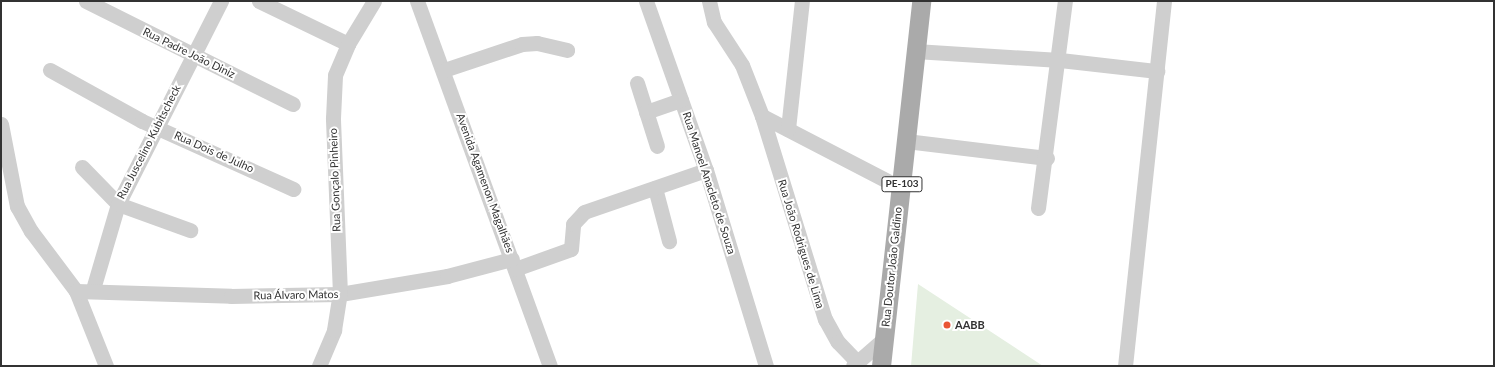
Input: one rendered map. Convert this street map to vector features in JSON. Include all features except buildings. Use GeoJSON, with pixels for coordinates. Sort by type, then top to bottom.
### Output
{"type":"FeatureCollection","features":[{"type":"Feature","properties":{"kind":"main road","name":"Rua Doutor João Galdino"},"geometry":{"type":"LineString","coordinates":[[881,366],[921,1]]}},
{"type":"Feature","properties":{"kind":"street","name":"Rua Padre João Diniz"},"geometry":{"type":"LineString","coordinates":[[86,1],[293,104]]}},
{"type":"Feature","properties":{"kind":"street","name":"Rua Juscelino Kubitscheck"},"geometry":{"type":"LineString","coordinates":[[94,290],[118,204],[155,127],[221,1]]}},
{"type":"Feature","properties":{"kind":"street"},"geometry":{"type":"LineString","coordinates":[[259,1],[348,44]]}},
{"type":"Feature","properties":{"kind":"street","name":"Rua Gonçalo Pinheiro"},"geometry":{"type":"LineString","coordinates":[[319,366],[334,330],[340,294],[333,90],[335,75],[348,44],[374,1]]}},
{"type":"Feature","properties":{"kind":"street","name":"Avenida Agamenon Magalhães"},"geometry":{"type":"LineString","coordinates":[[417,1],[444,70],[550,366]]}},
{"type":"Feature","properties":{"kind":"street","name":"Rua Manoel Anacleto de Souza"},"geometry":{"type":"LineString","coordinates":[[646,1],[706,170],[766,366]]}},
{"type":"Feature","properties":{"kind":"street","name":"Rua João Rodrigues de Lima"},"geometry":{"type":"LineString","coordinates":[[708,1],[714,22],[742,65],[762,116],[825,319],[838,342],[855,364]]}},
{"type":"Feature","properties":{"kind":"street"},"geometry":{"type":"LineString","coordinates":[[788,129],[802,1]]}},
{"type":"Feature","properties":{"kind":"street"},"geometry":{"type":"LineString","coordinates":[[1038,208],[1047,158],[1060,60],[1065,1]]}},
{"type":"Feature","properties":{"kind":"street"},"geometry":{"type":"LineString","coordinates":[[1125,366],[1164,1]]}},
{"type":"Feature","properties":{"kind":"street"},"geometry":{"type":"LineString","coordinates":[[444,70],[522,44],[537,43],[567,50]]}},
{"type":"Feature","properties":{"kind":"street"},"geometry":{"type":"LineString","coordinates":[[915,51],[1060,60],[1157,72]]}},
{"type":"Feature","properties":{"kind":"street","name":"Rua Dois de Julho"},"geometry":{"type":"LineString","coordinates":[[50,70],[155,127],[293,189]]}},
{"type":"Feature","properties":{"kind":"street"},"geometry":{"type":"LineString","coordinates":[[637,83],[657,146]]}},
{"type":"Feature","properties":{"kind":"street"},"geometry":{"type":"LineString","coordinates":[[646,112],[681,100]]}},
{"type":"Feature","properties":{"kind":"street"},"geometry":{"type":"LineString","coordinates":[[762,116],[901,188]]}},
{"type":"Feature","properties":{"kind":"street"},"geometry":{"type":"LineString","coordinates":[[1,124],[17,206],[31,231],[76,291],[106,366]]}},
{"type":"Feature","properties":{"kind":"street"},"geometry":{"type":"LineString","coordinates":[[906,141],[1047,158]]}},
{"type":"Feature","properties":{"kind":"street"},"geometry":{"type":"LineString","coordinates":[[82,167],[118,204],[190,230]]}},
{"type":"Feature","properties":{"kind":"street"},"geometry":{"type":"LineString","coordinates":[[669,241],[655,188],[706,170]]}},
{"type":"Feature","properties":{"kind":"street","name":"Rua Álvaro Matos"},"geometry":{"type":"LineString","coordinates":[[76,291],[94,290],[224,296],[340,294],[440,278],[513,264],[571,249],[573,224],[578,215],[655,188]]}},
{"type":"Feature","properties":{"kind":"street"},"geometry":{"type":"LineString","coordinates":[[855,364],[885,338]]}},
{"type":"Feature","properties":{"kind":"green space","name":"AABB"},"geometry":{"type":"Polygon","coordinates":[[[918,284],[1043,366],[911,366],[918,284]]]}},
{"type":"Feature","properties":{"kind":"place","name":"AABB"},"geometry":{"type":"Point","coordinates":[947,325]}}]}
